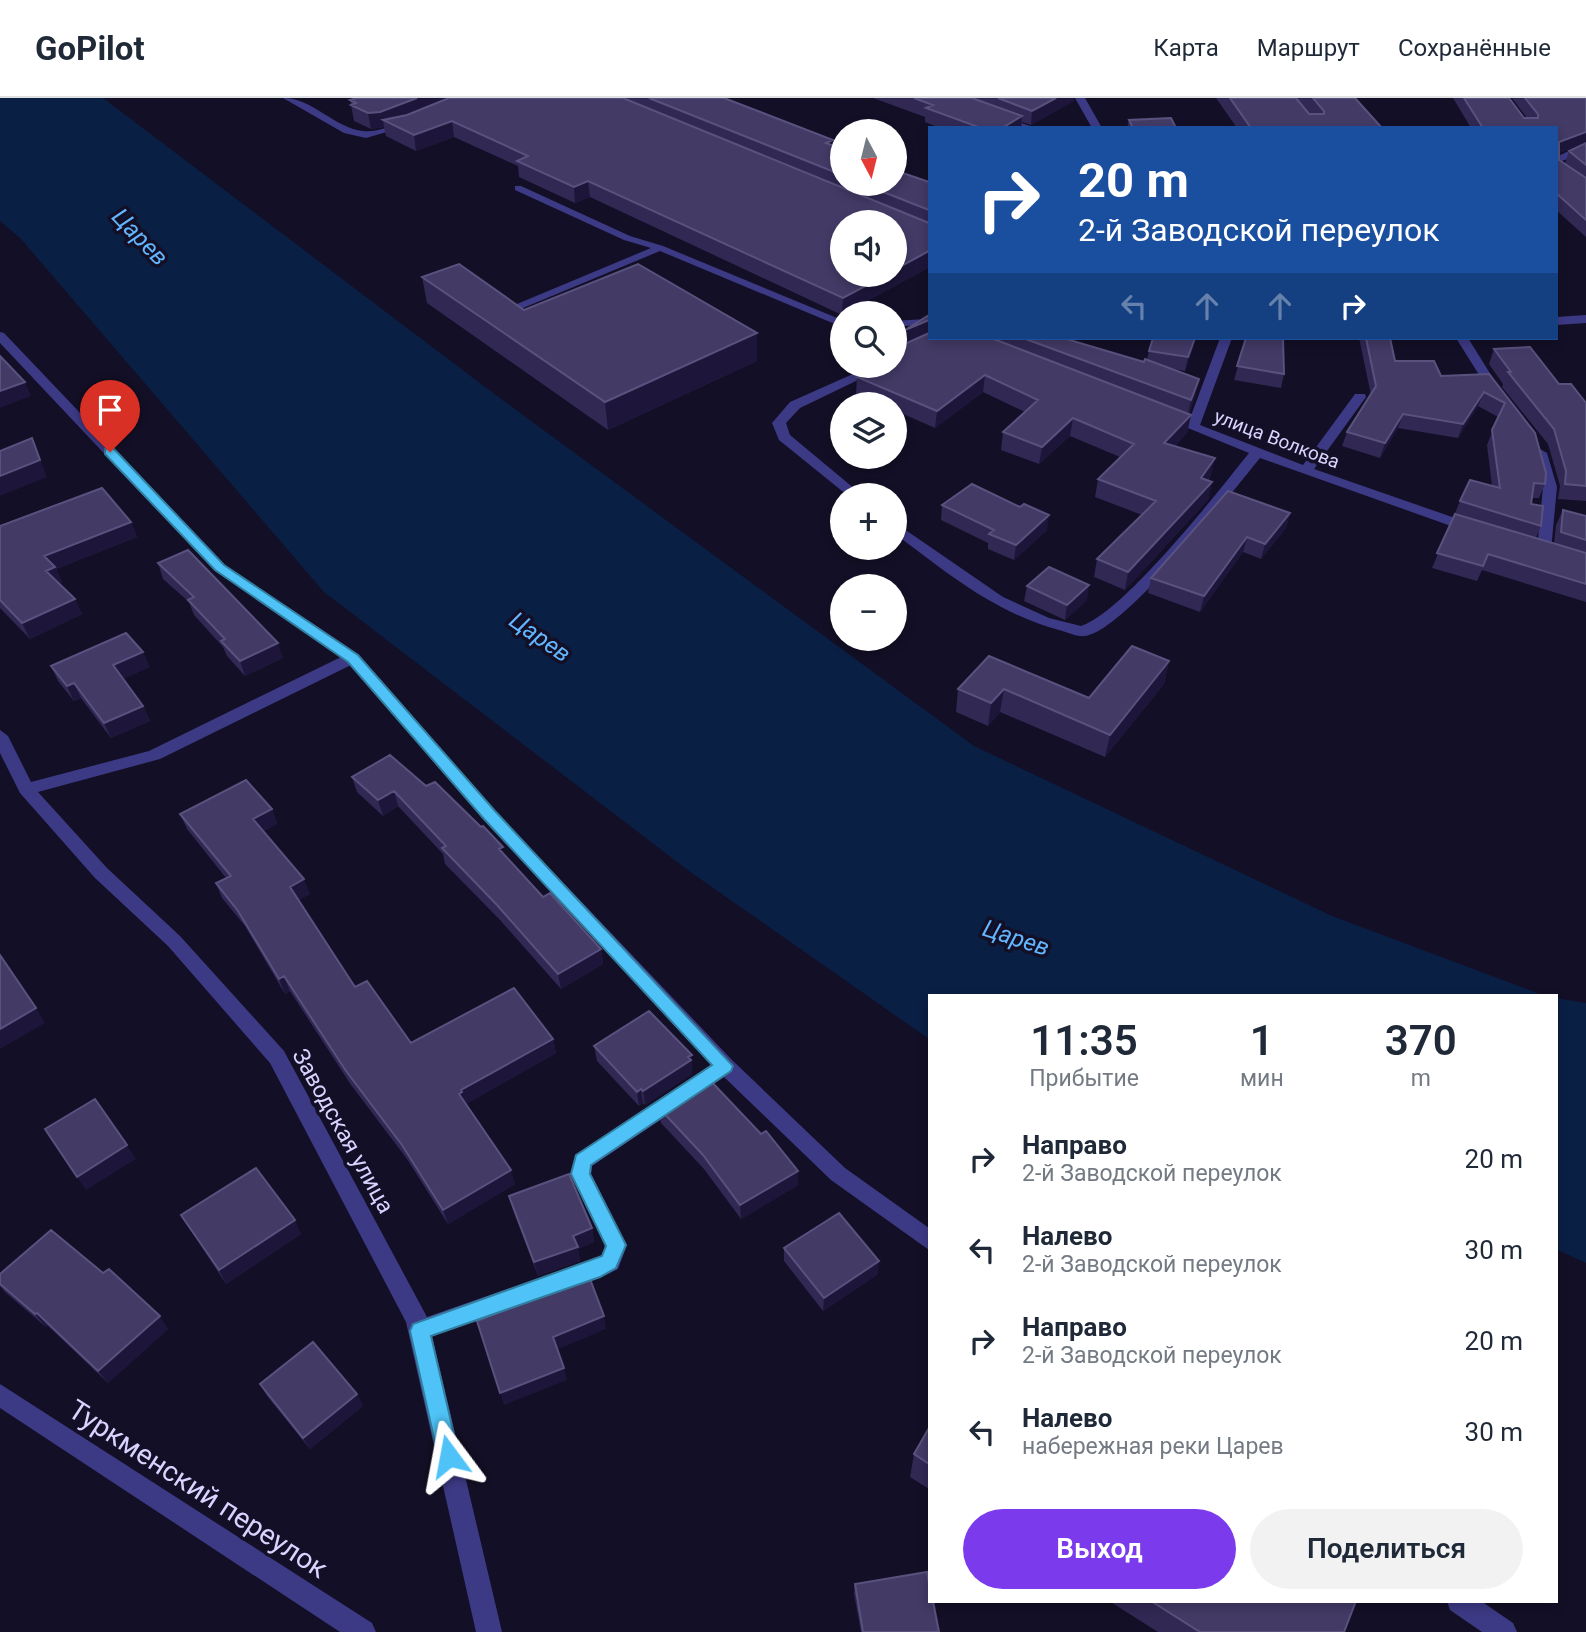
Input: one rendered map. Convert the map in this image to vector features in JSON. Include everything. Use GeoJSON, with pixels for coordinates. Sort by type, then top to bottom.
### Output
{"type":"FeatureCollection","features":[{"type":"Feature","properties":{"kind":"street"},"geometry":{"type":"LineString","coordinates":[[289,98],[348,131],[366,135],[416,121]]}},
{"type":"Feature","properties":{"kind":"street"},"geometry":{"type":"LineString","coordinates":[[1080,98],[1096,126]]}},
{"type":"Feature","properties":{"kind":"street"},"geometry":{"type":"LineString","coordinates":[[990,115],[1020,126]]}},
{"type":"Feature","properties":{"kind":"street"},"geometry":{"type":"LineString","coordinates":[[1558,162],[1586,146]]}},
{"type":"Feature","properties":{"kind":"street"},"geometry":{"type":"LineString","coordinates":[[1558,165],[1566,173]]}},
{"type":"Feature","properties":{"kind":"street"},"geometry":{"type":"LineString","coordinates":[[1558,321],[1586,319]]}},
{"type":"Feature","properties":{"kind":"street"},"geometry":{"type":"LineString","coordinates":[[0,336],[219,568],[353,658],[489,815],[724,1066],[838,1174],[928,1239]]}},
{"type":"Feature","properties":{"kind":"street"},"geometry":{"type":"LineString","coordinates":[[1193,428],[1225,340]]}},
{"type":"Feature","properties":{"kind":"street"},"geometry":{"type":"LineString","coordinates":[[1463,340],[1506,405]]}},
{"type":"Feature","properties":{"kind":"street"},"geometry":{"type":"LineString","coordinates":[[841,483],[784,437],[779,423],[795,405],[855,378]]}},
{"type":"Feature","properties":{"kind":"street"},"geometry":{"type":"LineString","coordinates":[[1306,471],[1360,397]]}},
{"type":"Feature","properties":{"kind":"street","name":"улица Волкова"},"geometry":{"type":"LineString","coordinates":[[1154,412],[1306,471],[1483,532]]}},
{"type":"Feature","properties":{"kind":"street"},"geometry":{"type":"LineString","coordinates":[[1530,435],[1538,446],[1550,487],[1543,550]]}},
{"type":"Feature","properties":{"kind":"street"},"geometry":{"type":"LineString","coordinates":[[907,535],[1006,606],[1054,625],[1084,631],[1106,621],[1189,534],[1258,451]]}},
{"type":"Feature","properties":{"kind":"street"},"geometry":{"type":"LineString","coordinates":[[26,789],[154,755],[353,658]]}},
{"type":"Feature","properties":{"kind":"street","name":"Заводская улица"},"geometry":{"type":"LineString","coordinates":[[0,736],[26,789],[101,873],[174,941],[277,1057],[417,1320],[489,1632]]}},
{"type":"Feature","properties":{"kind":"street"},"geometry":{"type":"LineString","coordinates":[[420,1331],[600,1268],[610,1262],[616,1245],[581,1174],[582,1161],[724,1066]]}},
{"type":"Feature","properties":{"kind":"street","name":"Туркменский переулок"},"geometry":{"type":"LineString","coordinates":[[0,1395],[363,1632]]}},
{"type":"Feature","properties":{"kind":"street"},"geometry":{"type":"LineString","coordinates":[[1461,1603],[1504,1632]]}},
{"type":"Feature","properties":{"kind":"lane"},"geometry":{"type":"LineString","coordinates":[[518,188],[627,238],[660,248],[830,319]]}},
{"type":"Feature","properties":{"kind":"lane"},"geometry":{"type":"LineString","coordinates":[[508,311],[660,248]]}},
{"type":"Feature","properties":{"kind":"lane"},"geometry":{"type":"LineString","coordinates":[[907,323],[928,322]]}},
{"type":"Feature","properties":{"kind":"water","name":"Царев"},"geometry":{"type":"Polygon","coordinates":[[[0,98],[103,98],[493,393],[830,640],[830,651],[845,651],[974,746],[1332,916],[1540,994],[928,994],[928,1038],[689,871],[324,592],[21,239],[0,221],[0,98]]]}},
{"type":"Feature","properties":{"kind":"water"},"geometry":{"type":"Polygon","coordinates":[[[1558,998],[1586,1003],[1586,1263],[1558,1250],[1558,998]]]}},
{"type":"Feature","properties":{"kind":"building"},"geometry":{"type":"Polygon","coordinates":[[[417,98],[380,112],[368,113],[351,105],[356,103],[350,100],[417,98]]]}},
{"type":"Feature","properties":{"kind":"building"},"geometry":{"type":"Polygon","coordinates":[[[449,98],[623,98],[830,183],[830,196],[863,196],[897,210],[830,210],[830,287],[864,287],[843,298],[588,181],[574,187],[517,161],[528,156],[452,121],[414,135],[383,120],[407,115],[449,98]]]}},
{"type":"Feature","properties":{"kind":"building"},"geometry":{"type":"Polygon","coordinates":[[[649,98],[724,98],[830,139],[826,143],[830,144],[830,170],[649,98]]]}},
{"type":"Feature","properties":{"kind":"building"},"geometry":{"type":"Polygon","coordinates":[[[914,98],[972,98],[1022,116],[1005,126],[976,126],[926,108],[933,105],[914,98]]]}},
{"type":"Feature","properties":{"kind":"building"},"geometry":{"type":"Polygon","coordinates":[[[998,98],[1056,98],[1032,111],[998,98]]]}},
{"type":"Feature","properties":{"kind":"building"},"geometry":{"type":"Polygon","coordinates":[[[1230,98],[1296,98],[1309,114],[1324,114],[1313,98],[1355,98],[1380,126],[1250,126],[1230,98]]]}},
{"type":"Feature","properties":{"kind":"building"},"geometry":{"type":"Polygon","coordinates":[[[1464,98],[1509,98],[1524,118],[1538,118],[1538,114],[1525,98],[1586,98],[1586,132],[1559,142],[1559,160],[1586,178],[1586,220],[1558,195],[1558,126],[1482,126],[1464,98]]]}},
{"type":"Feature","properties":{"kind":"building"},"geometry":{"type":"Polygon","coordinates":[[[1171,118],[1175,126],[1132,126],[1129,120],[1171,118]]]}},
{"type":"Feature","properties":{"kind":"building"},"geometry":{"type":"Polygon","coordinates":[[[1586,143],[1586,165],[1569,151],[1586,143]]]}},
{"type":"Feature","properties":{"kind":"building"},"geometry":{"type":"Polygon","coordinates":[[[907,174],[928,182],[928,210],[893,196],[907,196],[907,174]]]}},
{"type":"Feature","properties":{"kind":"building"},"geometry":{"type":"Polygon","coordinates":[[[907,214],[928,223],[928,252],[907,263],[907,214]]]}},
{"type":"Feature","properties":{"kind":"building"},"geometry":{"type":"Polygon","coordinates":[[[459,264],[524,310],[638,264],[757,333],[605,402],[422,277],[459,264]]]}},
{"type":"Feature","properties":{"kind":"building"},"geometry":{"type":"Polygon","coordinates":[[[928,316],[928,320],[907,329],[928,316]]]}},
{"type":"Feature","properties":{"kind":"building"},"geometry":{"type":"Polygon","coordinates":[[[928,333],[928,340],[996,340],[1191,415],[1164,443],[1215,458],[1201,478],[1212,482],[1128,572],[1097,559],[1156,501],[1098,479],[1134,444],[1073,418],[1042,447],[1003,432],[1038,400],[985,375],[937,411],[907,398],[907,392],[892,392],[859,378],[907,378],[907,343],[928,333]]]}},
{"type":"Feature","properties":{"kind":"building"},"geometry":{"type":"Polygon","coordinates":[[[1028,340],[1070,340],[1144,362],[1145,359],[1199,379],[1191,400],[1028,340]]]}},
{"type":"Feature","properties":{"kind":"building"},"geometry":{"type":"Polygon","coordinates":[[[1152,340],[1194,340],[1188,357],[1149,351],[1152,340]]]}},
{"type":"Feature","properties":{"kind":"building"},"geometry":{"type":"Polygon","coordinates":[[[1245,340],[1283,340],[1284,374],[1237,366],[1245,340]]]}},
{"type":"Feature","properties":{"kind":"building"},"geometry":{"type":"Polygon","coordinates":[[[1366,340],[1390,340],[1395,361],[1434,361],[1441,376],[1489,374],[1535,433],[1546,473],[1545,484],[1534,483],[1531,504],[1543,506],[1541,526],[1460,501],[1470,480],[1500,488],[1492,430],[1505,403],[1484,392],[1463,424],[1403,414],[1385,443],[1347,432],[1376,386],[1366,340]]]}},
{"type":"Feature","properties":{"kind":"building"},"geometry":{"type":"Polygon","coordinates":[[[1530,347],[1559,384],[1571,384],[1586,403],[1586,486],[1565,484],[1566,471],[1554,429],[1508,372],[1511,372],[1494,349],[1530,347]]]}},
{"type":"Feature","properties":{"kind":"building"},"geometry":{"type":"Polygon","coordinates":[[[0,356],[25,382],[0,391],[0,356]]]}},
{"type":"Feature","properties":{"kind":"building"},"geometry":{"type":"Polygon","coordinates":[[[32,438],[40,460],[0,476],[0,451],[32,438]]]}},
{"type":"Feature","properties":{"kind":"building"},"geometry":{"type":"Polygon","coordinates":[[[972,484],[1020,507],[1024,504],[1049,515],[1016,545],[989,534],[994,530],[942,505],[972,484]]]}},
{"type":"Feature","properties":{"kind":"building"},"geometry":{"type":"Polygon","coordinates":[[[102,488],[131,522],[44,556],[55,567],[46,571],[75,599],[22,623],[0,600],[0,526],[102,488]]]}},
{"type":"Feature","properties":{"kind":"building"},"geometry":{"type":"Polygon","coordinates":[[[1228,491],[1290,513],[1265,544],[1247,537],[1204,596],[1151,578],[1228,491]]]}},
{"type":"Feature","properties":{"kind":"building"},"geometry":{"type":"Polygon","coordinates":[[[1563,510],[1586,516],[1586,540],[1561,532],[1563,510]]]}},
{"type":"Feature","properties":{"kind":"building"},"geometry":{"type":"Polygon","coordinates":[[[1455,514],[1586,553],[1586,584],[1488,554],[1483,566],[1437,553],[1455,514]]]}},
{"type":"Feature","properties":{"kind":"building"},"geometry":{"type":"Polygon","coordinates":[[[188,550],[278,643],[240,661],[221,641],[225,639],[188,600],[194,597],[158,563],[188,550]]]}},
{"type":"Feature","properties":{"kind":"building"},"geometry":{"type":"Polygon","coordinates":[[[1049,567],[1089,585],[1067,605],[1027,586],[1049,567]]]}},
{"type":"Feature","properties":{"kind":"building"},"geometry":{"type":"Polygon","coordinates":[[[126,633],[143,652],[113,665],[143,706],[104,723],[74,683],[67,686],[51,666],[126,633]]]}},
{"type":"Feature","properties":{"kind":"building"},"geometry":{"type":"Polygon","coordinates":[[[1132,646],[1169,661],[1110,735],[1004,689],[991,703],[958,689],[989,656],[1089,698],[1132,646]]]}},
{"type":"Feature","properties":{"kind":"building"},"geometry":{"type":"Polygon","coordinates":[[[390,755],[426,786],[435,782],[483,826],[503,847],[499,849],[543,897],[550,893],[601,949],[558,974],[442,848],[446,846],[394,791],[378,800],[352,777],[390,755]]]}},
{"type":"Feature","properties":{"kind":"building"},"geometry":{"type":"Polygon","coordinates":[[[246,780],[272,809],[253,819],[304,879],[290,887],[355,987],[367,981],[411,1043],[514,988],[553,1039],[461,1090],[459,1094],[511,1170],[443,1210],[402,1145],[346,1071],[284,976],[279,979],[238,911],[216,883],[231,876],[180,814],[246,780]]]}},
{"type":"Feature","properties":{"kind":"building"},"geometry":{"type":"Polygon","coordinates":[[[0,955],[36,1008],[0,1029],[0,955]]]}},
{"type":"Feature","properties":{"kind":"building"},"geometry":{"type":"Polygon","coordinates":[[[649,1011],[692,1055],[688,1057],[691,1060],[643,1091],[641,1089],[637,1092],[594,1046],[649,1011]]]}},
{"type":"Feature","properties":{"kind":"building"},"geometry":{"type":"Polygon","coordinates":[[[707,1077],[761,1134],[766,1131],[798,1171],[740,1205],[703,1155],[659,1108],[707,1077]]]}},
{"type":"Feature","properties":{"kind":"building"},"geometry":{"type":"Polygon","coordinates":[[[95,1099],[127,1145],[77,1177],[45,1129],[95,1099]]]}},
{"type":"Feature","properties":{"kind":"building"},"geometry":{"type":"Polygon","coordinates":[[[256,1168],[295,1220],[219,1270],[181,1215],[256,1168]]]}},
{"type":"Feature","properties":{"kind":"building"},"geometry":{"type":"Polygon","coordinates":[[[569,1174],[592,1228],[573,1236],[578,1247],[534,1262],[509,1196],[569,1174]]]}},
{"type":"Feature","properties":{"kind":"building"},"geometry":{"type":"Polygon","coordinates":[[[839,1213],[879,1261],[824,1298],[784,1248],[839,1213]]]}},
{"type":"Feature","properties":{"kind":"building"},"geometry":{"type":"Polygon","coordinates":[[[51,1230],[103,1273],[109,1269],[160,1316],[98,1371],[37,1313],[0,1284],[0,1274],[51,1230]]]}},
{"type":"Feature","properties":{"kind":"building"},"geometry":{"type":"Polygon","coordinates":[[[587,1271],[604,1316],[553,1337],[564,1368],[500,1393],[477,1321],[546,1294],[543,1286],[587,1271]]]}},
{"type":"Feature","properties":{"kind":"building"},"geometry":{"type":"Polygon","coordinates":[[[313,1342],[357,1394],[303,1438],[260,1384],[313,1342]]]}},
{"type":"Feature","properties":{"kind":"building"},"geometry":{"type":"Polygon","coordinates":[[[928,1430],[928,1463],[914,1454],[928,1430]]]}},
{"type":"Feature","properties":{"kind":"building"},"geometry":{"type":"Polygon","coordinates":[[[927,1572],[928,1603],[933,1603],[939,1632],[863,1632],[855,1584],[927,1572]]]}},
{"type":"Feature","properties":{"kind":"building"},"geometry":{"type":"Polygon","coordinates":[[[1154,1603],[1355,1603],[1344,1632],[1200,1632],[1154,1603]]]}},
{"type":"Feature","properties":{"kind":"route"},"geometry":{"type":"LineString","coordinates":[[110,452],[219,568],[353,658],[489,815],[724,1066],[582,1161],[581,1174],[616,1245],[610,1262],[600,1268],[420,1331],[449,1456]]}}]}
